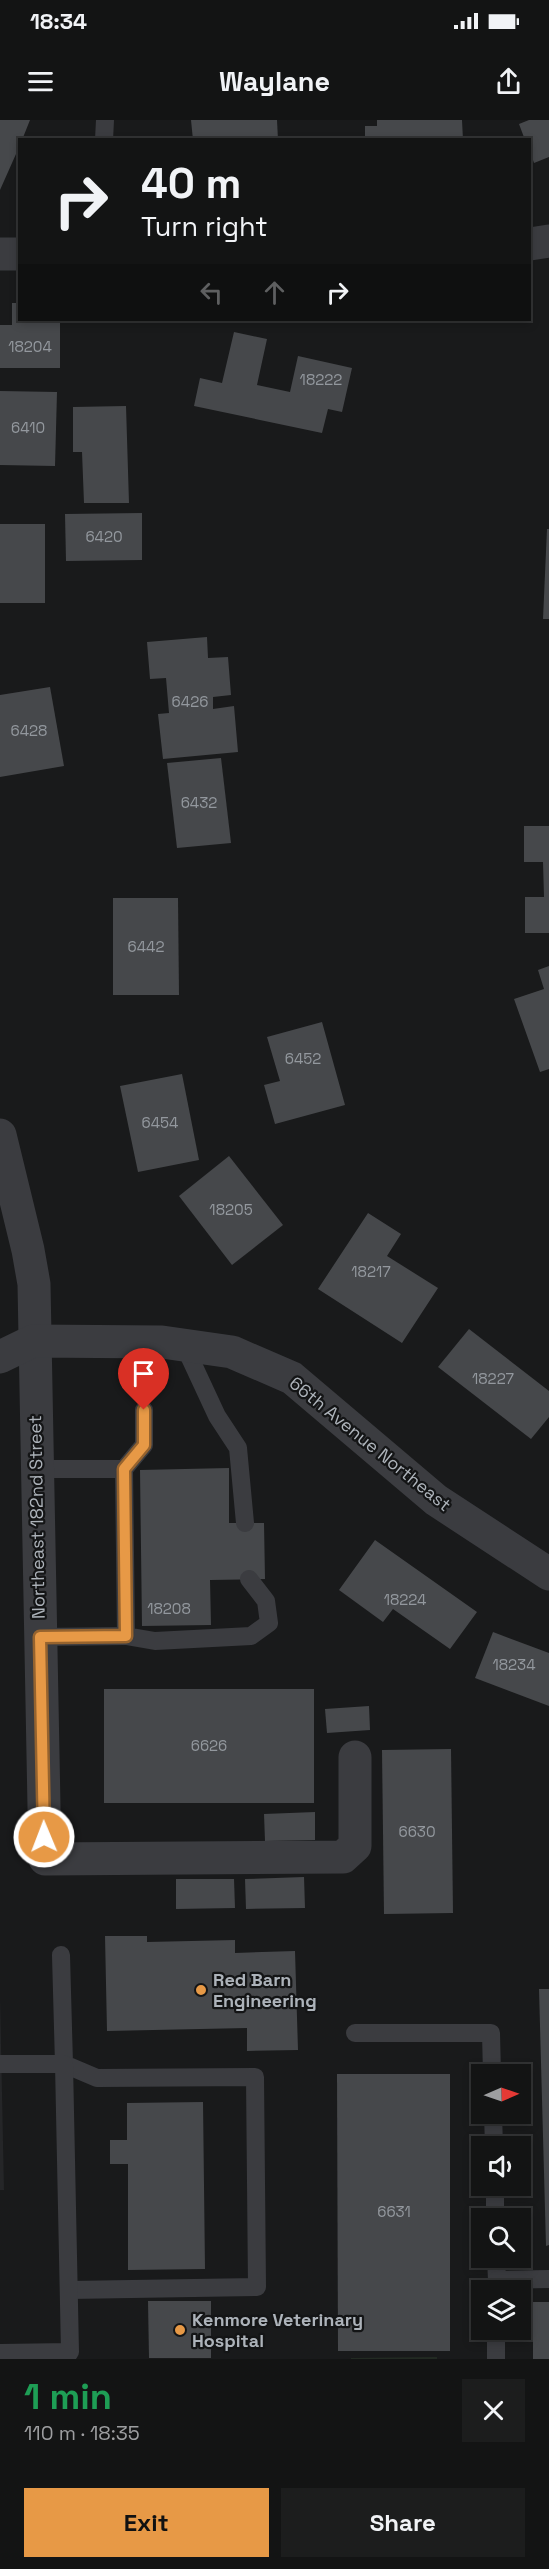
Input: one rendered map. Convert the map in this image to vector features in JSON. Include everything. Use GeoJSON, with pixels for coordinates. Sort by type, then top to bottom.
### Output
{"type":"FeatureCollection","features":[{"type":"Feature","properties":{"kind":"street"},"geometry":{"type":"LineString","coordinates":[[531,244],[549,241]]}},
{"type":"Feature","properties":{"kind":"street"},"geometry":{"type":"LineString","coordinates":[[0,254],[18,254]]}},
{"type":"Feature","properties":{"kind":"street","name":"Northeast 182nd Street"},"geometry":{"type":"LineString","coordinates":[[0,1135],[34,1284],[33,1341],[45,1859],[343,1857],[355,1846],[355,1757]]}},
{"type":"Feature","properties":{"kind":"street"},"geometry":{"type":"LineString","coordinates":[[0,1357],[33,1341]]}},
{"type":"Feature","properties":{"kind":"street","name":"66th Avenue Northeast"},"geometry":{"type":"LineString","coordinates":[[33,1341],[162,1342],[184,1345],[232,1352],[292,1378],[436,1500],[549,1574]]}},
{"type":"Feature","properties":{"kind":"lane"},"geometry":{"type":"LineString","coordinates":[[104,138],[105,120]]}},
{"type":"Feature","properties":{"kind":"lane"},"geometry":{"type":"LineString","coordinates":[[184,1345],[217,1416],[238,1448],[245,1523]]}},
{"type":"Feature","properties":{"kind":"lane"},"geometry":{"type":"LineString","coordinates":[[126,1636],[124,1469],[144,1445],[144,1410]]}},
{"type":"Feature","properties":{"kind":"lane"},"geometry":{"type":"LineString","coordinates":[[36,1469],[124,1469]]}},
{"type":"Feature","properties":{"kind":"lane"},"geometry":{"type":"LineString","coordinates":[[40,1637],[126,1636],[154,1641],[251,1636],[269,1623],[266,1601],[249,1579]]}},
{"type":"Feature","properties":{"kind":"lane"},"geometry":{"type":"LineString","coordinates":[[0,2353],[70,2352],[61,1955]]}},
{"type":"Feature","properties":{"kind":"lane"},"geometry":{"type":"LineString","coordinates":[[355,2033],[491,2033],[492,2064]]}},
{"type":"Feature","properties":{"kind":"lane"},"geometry":{"type":"LineString","coordinates":[[0,2064],[64,2064],[97,2078],[255,2077],[257,2287],[69,2290]]}},
{"type":"Feature","properties":{"kind":"lane"},"geometry":{"type":"LineString","coordinates":[[531,2281],[549,2279]]}},
{"type":"Feature","properties":{"kind":"lane"},"geometry":{"type":"LineString","coordinates":[[496,2340],[496,2359]]}},
{"type":"Feature","properties":{"kind":"shaded area"},"geometry":{"type":"Polygon","coordinates":[[[0,1996],[4,2190],[0,2190],[0,1996]]]}},
{"type":"Feature","properties":{"kind":"shaded area"},"geometry":{"type":"Polygon","coordinates":[[[437,2357],[437,2359],[351,2359],[351,2358],[437,2357]]]}},
{"type":"Feature","properties":{"kind":"building"},"geometry":{"type":"Polygon","coordinates":[[[0,120],[30,120],[23,138],[18,138],[18,150],[0,190],[0,120]]]}},
{"type":"Feature","properties":{"kind":"building"},"geometry":{"type":"Polygon","coordinates":[[[191,120],[277,120],[278,138],[193,138],[191,120]]]}},
{"type":"Feature","properties":{"kind":"building"},"geometry":{"type":"Polygon","coordinates":[[[377,120],[462,120],[463,138],[365,138],[365,126],[377,126],[377,120]]]}},
{"type":"Feature","properties":{"kind":"building"},"geometry":{"type":"Polygon","coordinates":[[[529,120],[549,120],[549,157],[534,163],[531,154],[531,138],[524,138],[519,124],[529,120]]]}},
{"type":"Feature","properties":{"kind":"building"},"geometry":{"type":"Polygon","coordinates":[[[12,303],[18,303],[18,321],[60,321],[60,368],[0,368],[0,325],[12,325],[12,303]]]}},
{"type":"Feature","properties":{"kind":"building"},"geometry":{"type":"Polygon","coordinates":[[[234,332],[267,339],[257,385],[290,392],[298,356],[352,368],[342,412],[328,409],[322,433],[194,406],[200,378],[222,383],[234,332]]]}},
{"type":"Feature","properties":{"kind":"building"},"geometry":{"type":"Polygon","coordinates":[[[0,391],[57,392],[55,466],[0,465],[0,391]]]}},
{"type":"Feature","properties":{"kind":"building"},"geometry":{"type":"Polygon","coordinates":[[[126,406],[129,503],[84,503],[82,452],[73,452],[73,407],[126,406]]]}},
{"type":"Feature","properties":{"kind":"building"},"geometry":{"type":"Polygon","coordinates":[[[142,513],[142,560],[66,561],[65,514],[142,513]]]}},
{"type":"Feature","properties":{"kind":"building"},"geometry":{"type":"Polygon","coordinates":[[[0,524],[45,524],[45,603],[0,603],[0,524]]]}},
{"type":"Feature","properties":{"kind":"building"},"geometry":{"type":"Polygon","coordinates":[[[547,529],[549,529],[549,619],[543,619],[547,529]]]}},
{"type":"Feature","properties":{"kind":"building"},"geometry":{"type":"Polygon","coordinates":[[[207,637],[208,658],[228,657],[231,695],[213,697],[213,709],[234,706],[238,752],[163,759],[158,714],[169,713],[166,678],[150,679],[147,642],[207,637]]]}},
{"type":"Feature","properties":{"kind":"building"},"geometry":{"type":"Polygon","coordinates":[[[50,687],[64,766],[0,777],[0,695],[50,687]]]}},
{"type":"Feature","properties":{"kind":"building"},"geometry":{"type":"Polygon","coordinates":[[[221,758],[231,843],[177,848],[167,763],[221,758]]]}},
{"type":"Feature","properties":{"kind":"building"},"geometry":{"type":"Polygon","coordinates":[[[524,826],[549,826],[549,933],[525,933],[525,897],[544,897],[543,862],[524,862],[524,826]]]}},
{"type":"Feature","properties":{"kind":"building"},"geometry":{"type":"Polygon","coordinates":[[[113,898],[178,898],[179,995],[113,995],[113,898]]]}},
{"type":"Feature","properties":{"kind":"building"},"geometry":{"type":"Polygon","coordinates":[[[549,966],[549,1069],[540,1072],[514,999],[544,989],[538,970],[549,966]]]}},
{"type":"Feature","properties":{"kind":"building"},"geometry":{"type":"Polygon","coordinates":[[[322,1022],[345,1105],[275,1124],[264,1085],[280,1081],[267,1037],[322,1022]]]}},
{"type":"Feature","properties":{"kind":"building"},"geometry":{"type":"Polygon","coordinates":[[[182,1074],[199,1160],[138,1172],[120,1086],[182,1074]]]}},
{"type":"Feature","properties":{"kind":"building"},"geometry":{"type":"Polygon","coordinates":[[[229,1156],[283,1225],[232,1265],[179,1196],[229,1156]]]}},
{"type":"Feature","properties":{"kind":"building"},"geometry":{"type":"Polygon","coordinates":[[[368,1213],[401,1234],[387,1256],[438,1288],[402,1343],[318,1289],[368,1213]]]}},
{"type":"Feature","properties":{"kind":"building"},"geometry":{"type":"Polygon","coordinates":[[[469,1329],[549,1391],[549,1417],[531,1439],[438,1367],[469,1329]]]}},
{"type":"Feature","properties":{"kind":"building"},"geometry":{"type":"Polygon","coordinates":[[[229,1468],[229,1523],[264,1523],[265,1579],[210,1580],[211,1625],[142,1626],[140,1470],[229,1468]]]}},
{"type":"Feature","properties":{"kind":"building"},"geometry":{"type":"Polygon","coordinates":[[[375,1540],[477,1612],[450,1649],[393,1609],[383,1622],[339,1590],[375,1540]]]}},
{"type":"Feature","properties":{"kind":"building"},"geometry":{"type":"Polygon","coordinates":[[[493,1632],[549,1653],[549,1706],[475,1678],[493,1632]]]}},
{"type":"Feature","properties":{"kind":"building"},"geometry":{"type":"Polygon","coordinates":[[[104,1689],[314,1689],[314,1803],[104,1803],[104,1689]]]}},
{"type":"Feature","properties":{"kind":"building"},"geometry":{"type":"Polygon","coordinates":[[[369,1706],[370,1730],[327,1733],[325,1709],[369,1706]]]}},
{"type":"Feature","properties":{"kind":"building"},"geometry":{"type":"Polygon","coordinates":[[[451,1749],[453,1913],[384,1914],[382,1750],[451,1749]]]}},
{"type":"Feature","properties":{"kind":"building"},"geometry":{"type":"Polygon","coordinates":[[[315,1812],[315,1840],[265,1841],[264,1814],[315,1812]]]}},
{"type":"Feature","properties":{"kind":"building"},"geometry":{"type":"Polygon","coordinates":[[[304,1877],[305,1908],[246,1909],[245,1879],[304,1877]]]}},
{"type":"Feature","properties":{"kind":"building"},"geometry":{"type":"Polygon","coordinates":[[[176,1879],[234,1879],[235,1908],[176,1909],[176,1879]]]}},
{"type":"Feature","properties":{"kind":"building","name":"Red Barn Engineering"},"geometry":{"type":"Polygon","coordinates":[[[105,1936],[147,1936],[147,1942],[235,1940],[235,1953],[295,1951],[298,2050],[247,2051],[247,2028],[107,2031],[105,1936]]]}},
{"type":"Feature","properties":{"kind":"building"},"geometry":{"type":"Polygon","coordinates":[[[539,1989],[549,1989],[549,2245],[546,2246],[539,1989]]]}},
{"type":"Feature","properties":{"kind":"building"},"geometry":{"type":"Polygon","coordinates":[[[337,2074],[450,2074],[450,2351],[338,2351],[337,2074]]]}},
{"type":"Feature","properties":{"kind":"building"},"geometry":{"type":"Polygon","coordinates":[[[203,2102],[205,2269],[128,2270],[128,2164],[110,2164],[110,2140],[127,2140],[127,2103],[203,2102]]]}},
{"type":"Feature","properties":{"kind":"building","name":"Kenmore Veterinary Hospital"},"geometry":{"type":"Polygon","coordinates":[[[148,2301],[211,2301],[211,2358],[149,2358],[148,2301]]]}},
{"type":"Feature","properties":{"kind":"building"},"geometry":{"type":"Polygon","coordinates":[[[531,2302],[549,2302],[549,2359],[533,2359],[533,2342],[527,2341],[531,2340],[531,2302]]]}},
{"type":"Feature","properties":{"kind":"place","name":"Red Barn Engineering"},"geometry":{"type":"Point","coordinates":[201,1990]}},
{"type":"Feature","properties":{"kind":"place","name":"Kenmore Veterinary Hospital"},"geometry":{"type":"Point","coordinates":[180,2330]}},
{"type":"Feature","properties":{"kind":"route"},"geometry":{"type":"LineString","coordinates":[[44,1837],[40,1637],[126,1636],[124,1469],[144,1445],[144,1410]]}}]}
